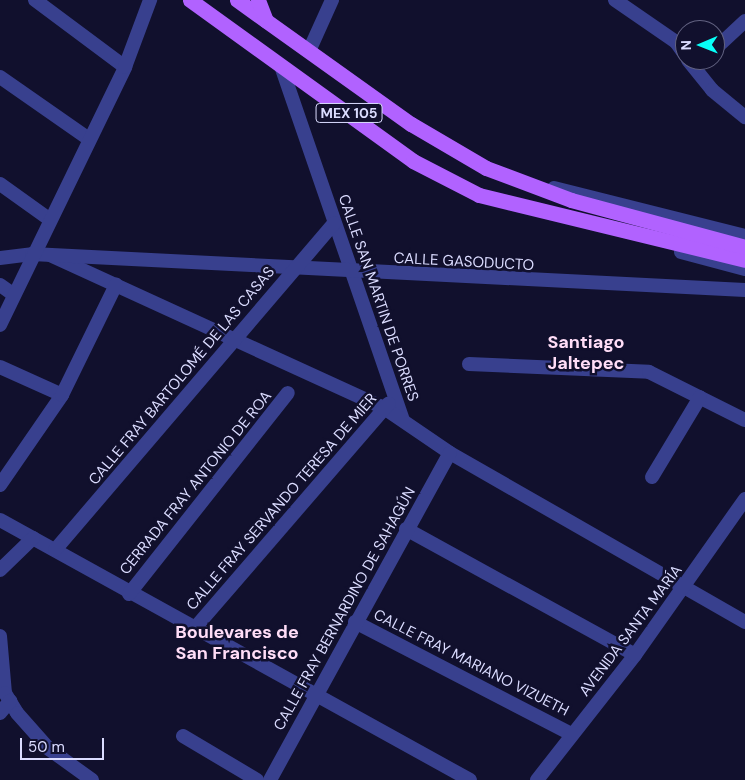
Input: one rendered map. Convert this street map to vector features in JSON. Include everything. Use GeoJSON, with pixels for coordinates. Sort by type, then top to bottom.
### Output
{"type":"FeatureCollection","features":[{"type":"Feature","properties":{"kind":"main road","name":"MEX 105"},"geometry":{"type":"LineString","coordinates":[[190,0],[413,161],[479,195],[516,208]]}},
{"type":"Feature","properties":{"kind":"main road","name":"MEX 105"},"geometry":{"type":"LineString","coordinates":[[238,0],[266,22],[452,150],[524,180]]}},
{"type":"Feature","properties":{"kind":"main road"},"geometry":{"type":"LineString","coordinates":[[258,0],[266,22]]}},
{"type":"Feature","properties":{"kind":"main road"},"geometry":{"type":"LineString","coordinates":[[524,180],[549,193],[616,219],[745,260]]}},
{"type":"Feature","properties":{"kind":"main road"},"geometry":{"type":"LineString","coordinates":[[516,208],[552,210],[616,219],[745,247]]}},
{"type":"Feature","properties":{"kind":"street"},"geometry":{"type":"LineString","coordinates":[[35,0],[124,67]]}},
{"type":"Feature","properties":{"kind":"street"},"geometry":{"type":"LineString","coordinates":[[0,325],[32,254],[124,67],[150,0]]}},
{"type":"Feature","properties":{"kind":"street"},"geometry":{"type":"LineString","coordinates":[[309,51],[332,0]]}},
{"type":"Feature","properties":{"kind":"street"},"geometry":{"type":"LineString","coordinates":[[615,0],[675,41]]}},
{"type":"Feature","properties":{"kind":"street"},"geometry":{"type":"LineString","coordinates":[[725,40],[745,21]]}},
{"type":"Feature","properties":{"kind":"street","name":"CALLE SAN MARTIN DE PORRES"},"geometry":{"type":"LineString","coordinates":[[281,66],[403,420],[450,453],[686,586],[745,622]]}},
{"type":"Feature","properties":{"kind":"street"},"geometry":{"type":"LineString","coordinates":[[701,70],[745,118]]}},
{"type":"Feature","properties":{"kind":"street"},"geometry":{"type":"LineString","coordinates":[[0,77],[89,139]]}},
{"type":"Feature","properties":{"kind":"street","name":"MEX 105"},"geometry":{"type":"LineString","coordinates":[[524,180],[745,236]]}},
{"type":"Feature","properties":{"kind":"street"},"geometry":{"type":"LineString","coordinates":[[0,184],[49,219]]}},
{"type":"Feature","properties":{"kind":"street","name":"MEX 105"},"geometry":{"type":"LineString","coordinates":[[516,208],[745,269]]}},
{"type":"Feature","properties":{"kind":"street","name":"CALLE FRAY BARTOLOMÉ DE LAS CASAS"},"geometry":{"type":"LineString","coordinates":[[55,550],[238,338],[294,267],[334,223]]}},
{"type":"Feature","properties":{"kind":"street","name":"CALLE GASODUCTO"},"geometry":{"type":"LineString","coordinates":[[0,258],[32,254],[294,267],[352,272],[745,290]]}},
{"type":"Feature","properties":{"kind":"street"},"geometry":{"type":"LineString","coordinates":[[52,256],[238,338],[384,408],[403,420]]}},
{"type":"Feature","properties":{"kind":"street"},"geometry":{"type":"LineString","coordinates":[[0,285],[13,294]]}},
{"type":"Feature","properties":{"kind":"street"},"geometry":{"type":"LineString","coordinates":[[0,485],[62,395],[116,285]]}},
{"type":"Feature","properties":{"kind":"street"},"geometry":{"type":"LineString","coordinates":[[469,364],[649,372],[745,420]]}},
{"type":"Feature","properties":{"kind":"street"},"geometry":{"type":"LineString","coordinates":[[0,367],[62,395]]}},
{"type":"Feature","properties":{"kind":"street","name":"CERRADA FRAY ANTONIO DE ROA"},"geometry":{"type":"LineString","coordinates":[[128,594],[288,393]]}},
{"type":"Feature","properties":{"kind":"street","name":"CALLE FRAY SERVANDO TERESA DE MIER"},"geometry":{"type":"LineString","coordinates":[[194,629],[395,397]]}},
{"type":"Feature","properties":{"kind":"street"},"geometry":{"type":"LineString","coordinates":[[652,477],[700,397]]}},
{"type":"Feature","properties":{"kind":"street","name":"CALLE FRAY BERNARDINO DE SAHAGÚN"},"geometry":{"type":"LineString","coordinates":[[270,780],[406,529],[450,453]]}},
{"type":"Feature","properties":{"kind":"street","name":"AVENIDA SANTA MARÍA"},"geometry":{"type":"LineString","coordinates":[[537,780],[571,734],[635,656],[686,586],[745,498]]}},
{"type":"Feature","properties":{"kind":"street"},"geometry":{"type":"LineString","coordinates":[[0,520],[315,698],[470,780]]}},
{"type":"Feature","properties":{"kind":"street"},"geometry":{"type":"LineString","coordinates":[[406,529],[635,656]]}},
{"type":"Feature","properties":{"kind":"street"},"geometry":{"type":"LineString","coordinates":[[0,570],[33,538]]}},
{"type":"Feature","properties":{"kind":"street","name":"CALLE FRAY MARIANO VIZUETH"},"geometry":{"type":"LineString","coordinates":[[355,622],[571,734]]}},
{"type":"Feature","properties":{"kind":"street"},"geometry":{"type":"LineString","coordinates":[[0,636],[5,695],[0,713]]}},
{"type":"Feature","properties":{"kind":"street"},"geometry":{"type":"LineString","coordinates":[[5,695],[49,748],[92,780]]}},
{"type":"Feature","properties":{"kind":"street"},"geometry":{"type":"LineString","coordinates":[[183,736],[257,780]]}},
{"type":"Feature","properties":{"kind":"district","name":"Santiago Jaltepec"},"geometry":{"type":"Point","coordinates":[586,353]}},
{"type":"Feature","properties":{"kind":"district","name":"Boulevares de San Francisco"},"geometry":{"type":"Point","coordinates":[237,643]}}]}
